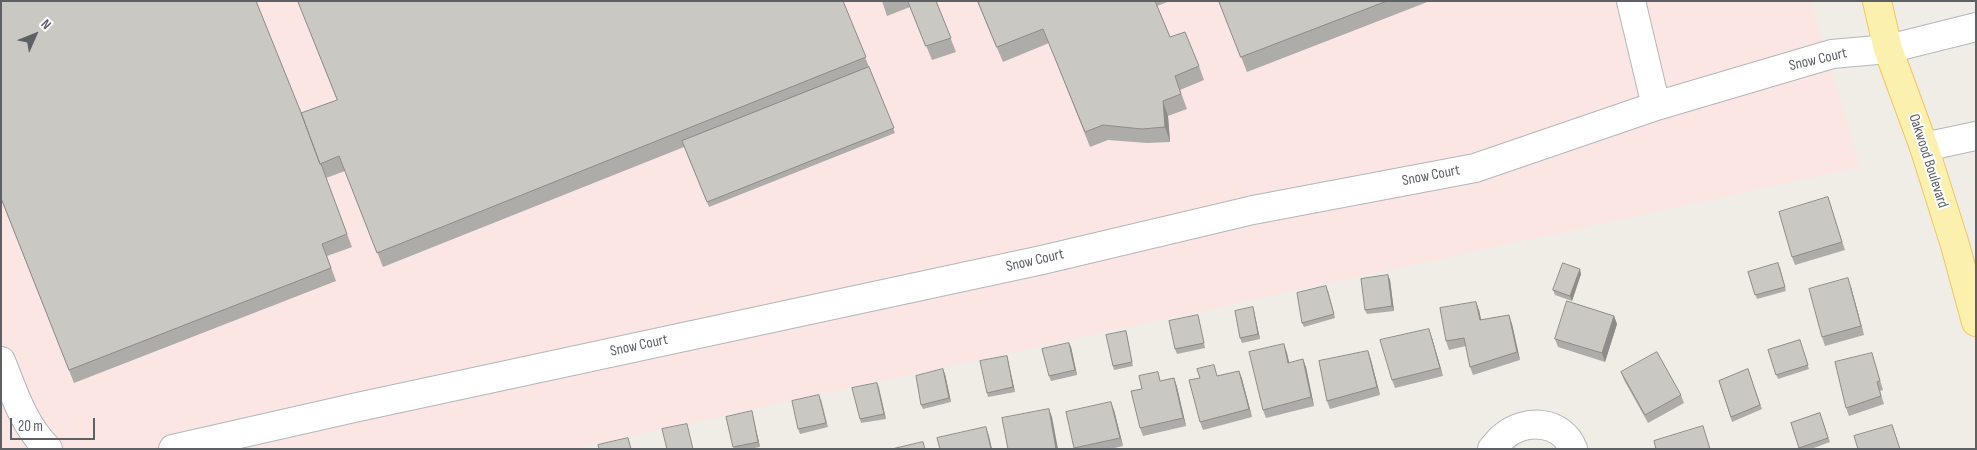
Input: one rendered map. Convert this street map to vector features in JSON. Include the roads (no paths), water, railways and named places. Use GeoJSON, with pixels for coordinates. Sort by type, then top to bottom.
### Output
{"type":"FeatureCollection","features":[{"type":"Feature","properties":{"kind":"main road","name":"Oakwood Boulevard"},"geometry":{"type":"LineString","coordinates":[[1877,1],[1888,49],[1924,147],[1955,245],[1976,322]]}},
{"type":"Feature","properties":{"kind":"street"},"geometry":{"type":"LineString","coordinates":[[1631,1],[1656,106]]}},
{"type":"Feature","properties":{"kind":"street","name":"Snow Court"},"geometry":{"type":"LineString","coordinates":[[173,449],[1032,262],[1253,210],[1475,168],[1656,106],[1832,54],[1888,49],[1976,28]]}},
{"type":"Feature","properties":{"kind":"street"},"geometry":{"type":"LineString","coordinates":[[1924,147],[1976,136]]}},
{"type":"Feature","properties":{"kind":"street"},"geometry":{"type":"LineString","coordinates":[[1,361],[22,414],[38,439],[48,449]]}},
{"type":"Feature","properties":{"kind":"street"},"geometry":{"type":"LineString","coordinates":[[1492,449],[1503,436],[1524,426],[1540,424],[1554,428],[1569,439],[1573,449]]}}]}
